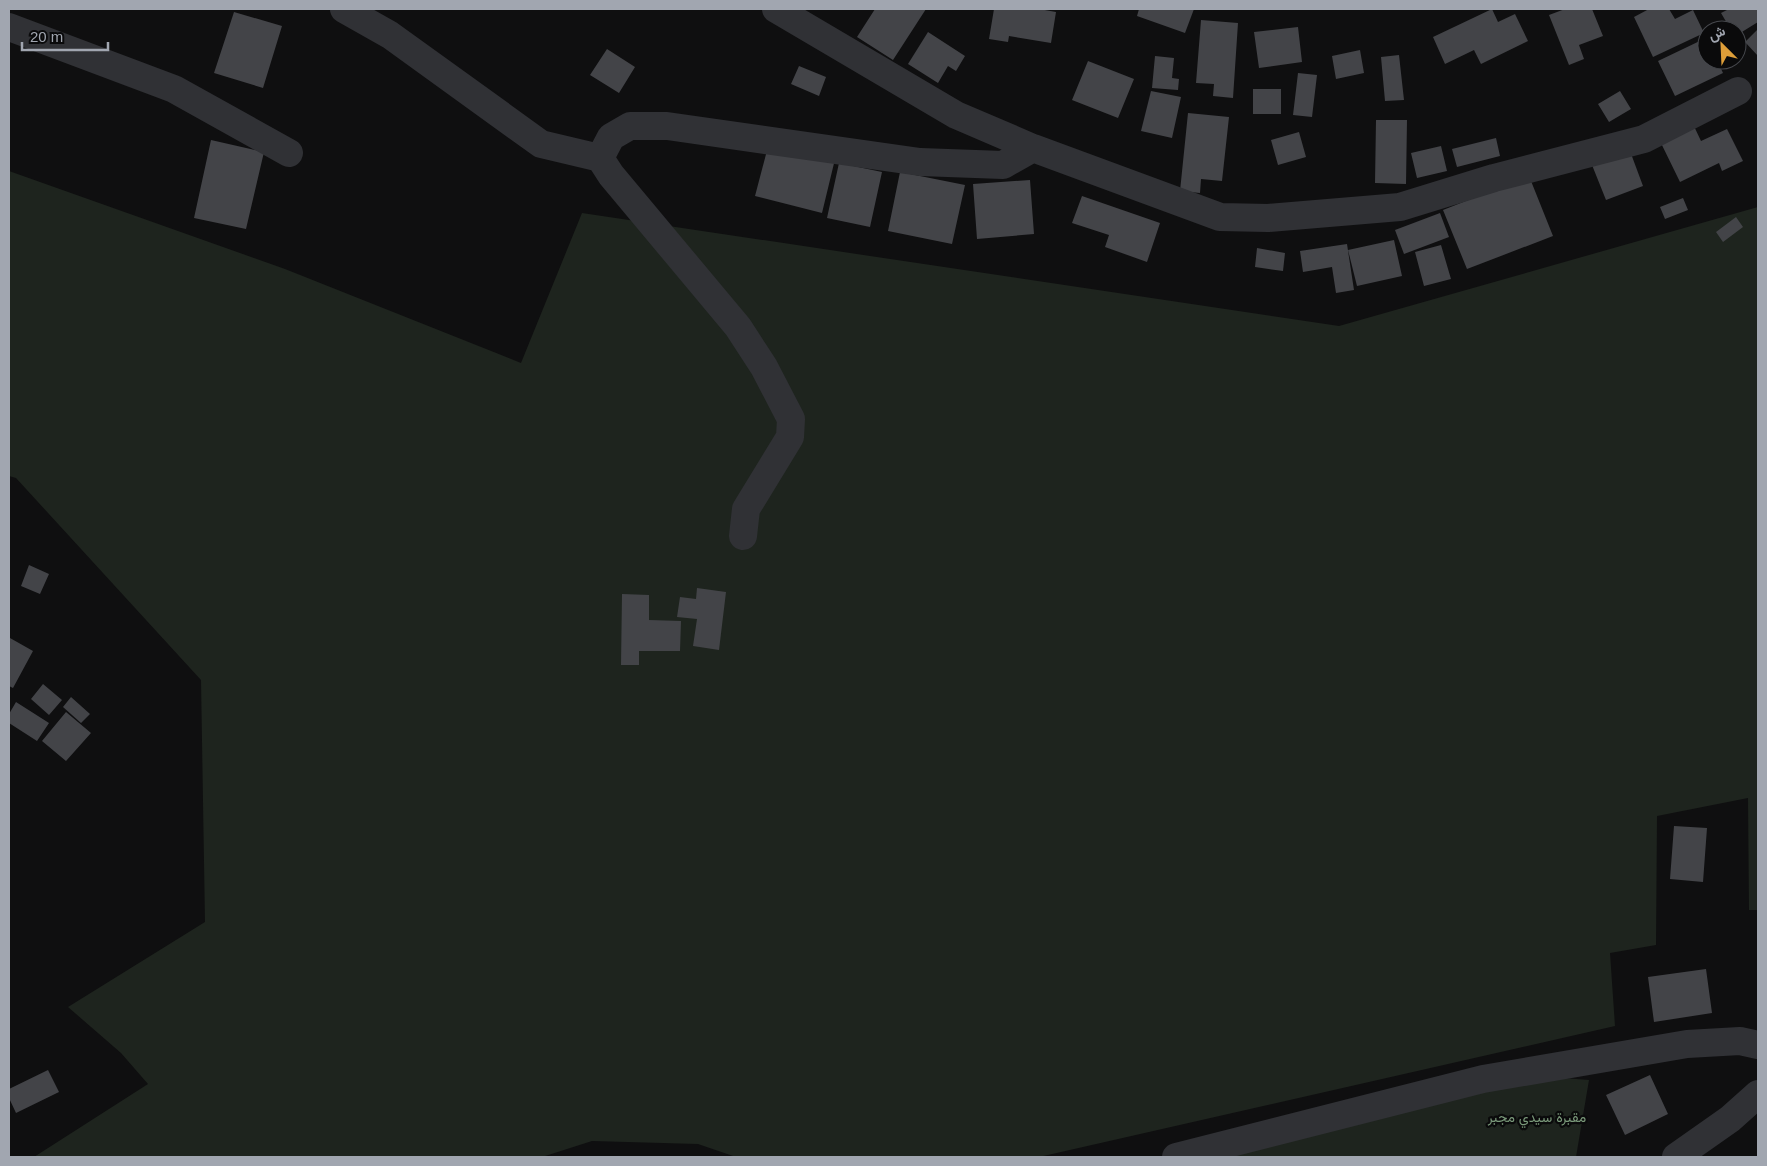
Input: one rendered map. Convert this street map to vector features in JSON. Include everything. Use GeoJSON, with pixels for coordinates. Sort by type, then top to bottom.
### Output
{"type":"FeatureCollection","features":[{"type":"Feature","properties":{"kind":"street"},"geometry":{"type":"LineString","coordinates":[[344,9],[390,35],[541,144],[600,158],[611,175],[738,326],[764,367],[791,419],[790,436],[746,509],[743,536]]}},
{"type":"Feature","properties":{"kind":"street"},"geometry":{"type":"LineString","coordinates":[[776,9],[956,115],[1033,148],[1220,217],[1268,218],[1400,207],[1494,178],[1644,139],[1738,91]]}},
{"type":"Feature","properties":{"kind":"street"},"geometry":{"type":"LineString","coordinates":[[9,27],[174,89],[289,153]]}},
{"type":"Feature","properties":{"kind":"street"},"geometry":{"type":"LineString","coordinates":[[600,158],[611,136],[630,126],[667,126],[920,162],[1003,165],[1033,148]]}},
{"type":"Feature","properties":{"kind":"street"},"geometry":{"type":"LineString","coordinates":[[1176,1157],[1483,1079],[1687,1044],[1740,1040],[1758,1045]]}},
{"type":"Feature","properties":{"kind":"street"},"geometry":{"type":"LineString","coordinates":[[1676,1157],[1730,1119],[1758,1094]]}},
{"type":"Feature","properties":{"kind":"green space"},"geometry":{"type":"Polygon","coordinates":[[[9,171],[285,269],[521,363],[582,213],[1339,326],[1758,207],[1758,910],[1749,910],[1748,798],[1657,816],[1656,945],[1610,953],[1615,1026],[1039,1157],[736,1157],[698,1144],[592,1141],[542,1157],[34,1157],[148,1084],[121,1053],[68,1007],[205,922],[201,680],[16,478],[9,476],[9,171]]]}},
{"type":"Feature","properties":{"kind":"green space","name":"مقبرة سيدي مجبر"},"geometry":{"type":"Polygon","coordinates":[[[1538,1076],[1589,1080],[1576,1157],[1215,1157],[1538,1076]]]}},
{"type":"Feature","properties":{"kind":"building"},"geometry":{"type":"Polygon","coordinates":[[[875,9],[926,9],[893,60],[857,37],[875,9]]]}},
{"type":"Feature","properties":{"kind":"building"},"geometry":{"type":"Polygon","coordinates":[[[994,9],[1039,9],[1056,12],[1051,43],[1009,36],[1008,42],[989,39],[994,9]]]}},
{"type":"Feature","properties":{"kind":"building"},"geometry":{"type":"Polygon","coordinates":[[[1139,9],[1194,9],[1185,33],[1137,16],[1139,9]]]}},
{"type":"Feature","properties":{"kind":"building"},"geometry":{"type":"Polygon","coordinates":[[[1492,9],[1498,22],[1515,14],[1528,41],[1481,64],[1474,50],[1445,64],[1433,37],[1492,9]]]}},
{"type":"Feature","properties":{"kind":"building"},"geometry":{"type":"Polygon","coordinates":[[[1565,9],[1592,9],[1603,36],[1579,45],[1584,59],[1569,65],[1549,15],[1565,9]]]}},
{"type":"Feature","properties":{"kind":"building"},"geometry":{"type":"Polygon","coordinates":[[[1649,9],[1669,9],[1675,19],[1693,10],[1698,20],[1697,36],[1653,57],[1634,17],[1649,9]]]}},
{"type":"Feature","properties":{"kind":"building"},"geometry":{"type":"Polygon","coordinates":[[[1729,9],[1758,9],[1758,22],[1747,29],[1747,20],[1725,20],[1721,13],[1729,9]]]}},
{"type":"Feature","properties":{"kind":"building"},"geometry":{"type":"Polygon","coordinates":[[[234,12],[282,26],[263,88],[214,73],[234,12]]]}},
{"type":"Feature","properties":{"kind":"building"},"geometry":{"type":"Polygon","coordinates":[[[1201,20],[1238,23],[1233,98],[1213,96],[1214,84],[1196,83],[1201,20]]]}},
{"type":"Feature","properties":{"kind":"building"},"geometry":{"type":"Polygon","coordinates":[[[1298,27],[1302,62],[1259,68],[1254,32],[1298,27]]]}},
{"type":"Feature","properties":{"kind":"building"},"geometry":{"type":"Polygon","coordinates":[[[1758,29],[1758,56],[1747,44],[1747,40],[1758,29]]]}},
{"type":"Feature","properties":{"kind":"building"},"geometry":{"type":"Polygon","coordinates":[[[928,32],[965,56],[956,71],[948,66],[938,83],[908,64],[928,32]]]}},
{"type":"Feature","properties":{"kind":"building"},"geometry":{"type":"Polygon","coordinates":[[[1697,42],[1697,70],[1722,70],[1723,73],[1675,96],[1658,61],[1697,42]]]}},
{"type":"Feature","properties":{"kind":"building"},"geometry":{"type":"Polygon","coordinates":[[[607,49],[635,67],[619,93],[590,75],[607,49]]]}},
{"type":"Feature","properties":{"kind":"building"},"geometry":{"type":"Polygon","coordinates":[[[1360,50],[1364,73],[1336,79],[1332,56],[1360,50]]]}},
{"type":"Feature","properties":{"kind":"building"},"geometry":{"type":"Polygon","coordinates":[[[1399,55],[1404,100],[1385,101],[1381,57],[1399,55]]]}},
{"type":"Feature","properties":{"kind":"building"},"geometry":{"type":"Polygon","coordinates":[[[1155,56],[1174,58],[1172,78],[1179,79],[1178,90],[1152,88],[1155,56]]]}},
{"type":"Feature","properties":{"kind":"building"},"geometry":{"type":"Polygon","coordinates":[[[1088,61],[1134,79],[1118,118],[1072,100],[1088,61]]]}},
{"type":"Feature","properties":{"kind":"building"},"geometry":{"type":"Polygon","coordinates":[[[799,66],[826,77],[819,96],[791,84],[799,66]]]}},
{"type":"Feature","properties":{"kind":"building"},"geometry":{"type":"Polygon","coordinates":[[[1298,73],[1317,75],[1312,117],[1293,115],[1298,73]]]}},
{"type":"Feature","properties":{"kind":"building"},"geometry":{"type":"Polygon","coordinates":[[[1253,89],[1281,89],[1281,114],[1253,114],[1253,89]]]}},
{"type":"Feature","properties":{"kind":"building"},"geometry":{"type":"Polygon","coordinates":[[[1151,91],[1181,97],[1172,138],[1141,131],[1151,91]]]}},
{"type":"Feature","properties":{"kind":"building"},"geometry":{"type":"Polygon","coordinates":[[[1620,91],[1631,109],[1609,122],[1598,104],[1620,91]]]}},
{"type":"Feature","properties":{"kind":"building"},"geometry":{"type":"Polygon","coordinates":[[[1188,113],[1229,117],[1222,181],[1201,179],[1200,193],[1180,191],[1188,113]]]}},
{"type":"Feature","properties":{"kind":"building"},"geometry":{"type":"Polygon","coordinates":[[[1376,120],[1407,120],[1406,184],[1375,183],[1376,120]]]}},
{"type":"Feature","properties":{"kind":"building"},"geometry":{"type":"Polygon","coordinates":[[[1692,122],[1701,141],[1727,129],[1743,161],[1722,171],[1719,163],[1680,182],[1659,139],[1692,122]]]}},
{"type":"Feature","properties":{"kind":"building"},"geometry":{"type":"Polygon","coordinates":[[[1299,132],[1306,157],[1278,165],[1271,140],[1299,132]]]}},
{"type":"Feature","properties":{"kind":"building"},"geometry":{"type":"Polygon","coordinates":[[[1496,138],[1500,156],[1457,167],[1452,149],[1496,138]]]}},
{"type":"Feature","properties":{"kind":"building"},"geometry":{"type":"Polygon","coordinates":[[[770,139],[836,155],[822,213],[755,196],[770,139]]]}},
{"type":"Feature","properties":{"kind":"building"},"geometry":{"type":"Polygon","coordinates":[[[211,140],[264,152],[246,229],[194,218],[211,140]]]}},
{"type":"Feature","properties":{"kind":"building"},"geometry":{"type":"Polygon","coordinates":[[[1441,146],[1447,171],[1417,178],[1411,153],[1441,146]]]}},
{"type":"Feature","properties":{"kind":"building"},"geometry":{"type":"Polygon","coordinates":[[[1630,151],[1643,186],[1606,200],[1592,165],[1630,151]]]}},
{"type":"Feature","properties":{"kind":"building"},"geometry":{"type":"Polygon","coordinates":[[[839,163],[882,172],[870,227],[827,218],[839,163]]]}},
{"type":"Feature","properties":{"kind":"building"},"geometry":{"type":"Polygon","coordinates":[[[900,172],[965,185],[952,244],[888,231],[900,172]]]}},
{"type":"Feature","properties":{"kind":"building"},"geometry":{"type":"Polygon","coordinates":[[[1529,176],[1553,236],[1467,269],[1443,210],[1529,176]]]}},
{"type":"Feature","properties":{"kind":"building"},"geometry":{"type":"Polygon","coordinates":[[[1030,180],[1034,234],[977,239],[973,184],[1030,180]]]}},
{"type":"Feature","properties":{"kind":"building"},"geometry":{"type":"Polygon","coordinates":[[[1082,196],[1160,223],[1147,262],[1105,247],[1109,235],[1072,223],[1082,196]]]}},
{"type":"Feature","properties":{"kind":"building"},"geometry":{"type":"Polygon","coordinates":[[[1683,198],[1688,210],[1665,219],[1660,207],[1683,198]]]}},
{"type":"Feature","properties":{"kind":"building"},"geometry":{"type":"Polygon","coordinates":[[[1440,213],[1449,237],[1404,254],[1395,230],[1440,213]]]}},
{"type":"Feature","properties":{"kind":"building"},"geometry":{"type":"Polygon","coordinates":[[[1736,217],[1743,227],[1723,242],[1716,232],[1736,217]]]}},
{"type":"Feature","properties":{"kind":"building"},"geometry":{"type":"Polygon","coordinates":[[[1394,240],[1402,276],[1357,286],[1348,250],[1394,240]]]}},
{"type":"Feature","properties":{"kind":"building"},"geometry":{"type":"Polygon","coordinates":[[[1347,244],[1354,290],[1336,293],[1332,267],[1303,272],[1300,251],[1347,244]]]}},
{"type":"Feature","properties":{"kind":"building"},"geometry":{"type":"Polygon","coordinates":[[[1441,245],[1451,279],[1424,286],[1415,252],[1441,245]]]}},
{"type":"Feature","properties":{"kind":"building"},"geometry":{"type":"Polygon","coordinates":[[[1257,248],[1285,253],[1283,271],[1255,267],[1257,248]]]}},
{"type":"Feature","properties":{"kind":"building"},"geometry":{"type":"Polygon","coordinates":[[[29,565],[49,574],[40,594],[21,586],[29,565]]]}},
{"type":"Feature","properties":{"kind":"building"},"geometry":{"type":"Polygon","coordinates":[[[697,588],[726,592],[719,650],[693,646],[697,619],[677,617],[680,597],[696,599],[697,588]]]}},
{"type":"Feature","properties":{"kind":"building"},"geometry":{"type":"Polygon","coordinates":[[[622,594],[649,595],[649,620],[681,621],[680,651],[639,651],[639,665],[621,665],[622,594]]]}},
{"type":"Feature","properties":{"kind":"building"},"geometry":{"type":"Polygon","coordinates":[[[10,638],[33,651],[13,688],[9,686],[10,638]]]}},
{"type":"Feature","properties":{"kind":"building"},"geometry":{"type":"Polygon","coordinates":[[[43,684],[62,700],[49,715],[31,699],[43,684]]]}},
{"type":"Feature","properties":{"kind":"building"},"geometry":{"type":"Polygon","coordinates":[[[71,697],[90,714],[81,723],[63,707],[71,697]]]}},
{"type":"Feature","properties":{"kind":"building"},"geometry":{"type":"Polygon","coordinates":[[[16,702],[49,723],[37,741],[9,723],[9,714],[16,702]]]}},
{"type":"Feature","properties":{"kind":"building"},"geometry":{"type":"Polygon","coordinates":[[[66,712],[91,733],[66,761],[42,741],[66,712]]]}},
{"type":"Feature","properties":{"kind":"building"},"geometry":{"type":"Polygon","coordinates":[[[1674,826],[1707,828],[1703,882],[1670,879],[1674,826]]]}},
{"type":"Feature","properties":{"kind":"building"},"geometry":{"type":"Polygon","coordinates":[[[1706,969],[1712,1013],[1654,1022],[1648,977],[1706,969]]]}},
{"type":"Feature","properties":{"kind":"building"},"geometry":{"type":"Polygon","coordinates":[[[48,1070],[59,1092],[16,1113],[9,1098],[9,1089],[48,1070]]]}},
{"type":"Feature","properties":{"kind":"building"},"geometry":{"type":"Polygon","coordinates":[[[1650,1075],[1668,1114],[1625,1135],[1606,1095],[1650,1075]]]}}]}
